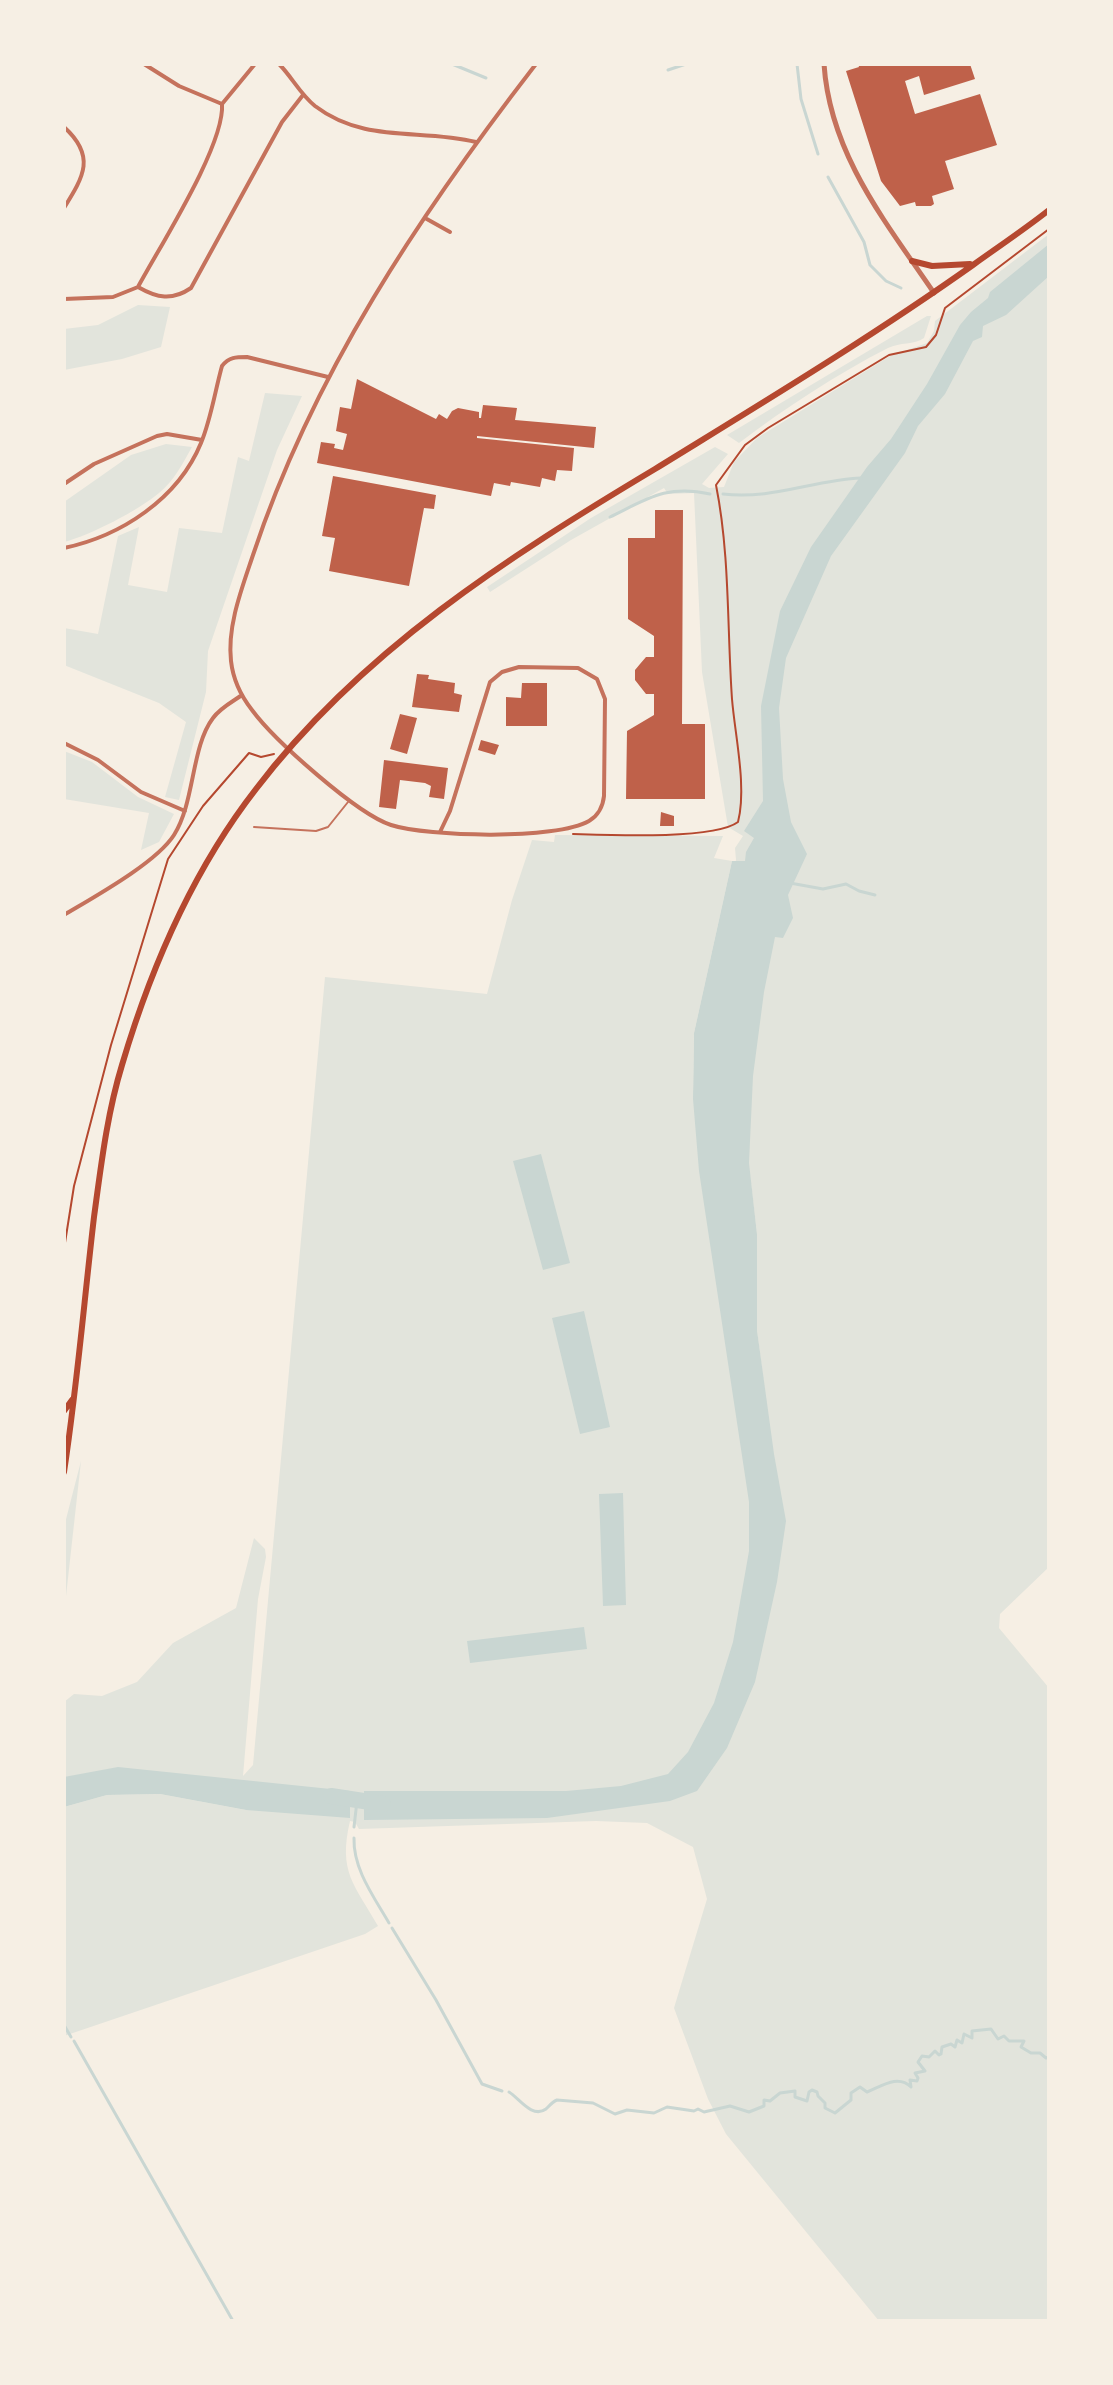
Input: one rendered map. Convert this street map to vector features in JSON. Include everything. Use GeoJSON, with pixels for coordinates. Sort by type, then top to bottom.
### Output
{"type":"FeatureCollection","features":[{"type":"Feature","properties":{"kind":"main road"},"geometry":{"type":"LineString","coordinates":[[64,1472],[104,1144],[121,1069],[142,1001],[174,925],[219,841],[253,791],[289,749],[380,656],[457,598],[561,525],[934,293],[1049,210]]}},
{"type":"Feature","properties":{"kind":"main road"},"geometry":{"type":"LineString","coordinates":[[912,261],[932,266],[974,264]]}},
{"type":"Feature","properties":{"kind":"main road"},"geometry":{"type":"LineString","coordinates":[[64,1411],[74,1397]]}},
{"type":"Feature","properties":{"kind":"street"},"geometry":{"type":"LineString","coordinates":[[144,64],[179,86],[222,104]]}},
{"type":"Feature","properties":{"kind":"street"},"geometry":{"type":"LineString","coordinates":[[64,299],[113,297],[138,287],[207,160],[223,117],[222,104],[255,64]]}},
{"type":"Feature","properties":{"kind":"street"},"geometry":{"type":"LineString","coordinates":[[279,64],[303,95],[329,115],[359,128],[476,142]]}},
{"type":"Feature","properties":{"kind":"street"},"geometry":{"type":"LineString","coordinates":[[440,832],[450,811],[486,687],[502,672],[519,667],[578,668],[589,673],[602,688],[605,699],[603,806],[590,821],[520,835],[440,832],[392,825],[349,801],[256,716],[242,695],[231,662],[233,622],[280,477],[328,377],[425,218],[476,142],[536,64]]}},
{"type":"Feature","properties":{"kind":"street"},"geometry":{"type":"LineString","coordinates":[[824,64],[829,101],[845,155],[865,193],[934,293]]}},
{"type":"Feature","properties":{"kind":"street"},"geometry":{"type":"LineString","coordinates":[[138,287],[163,298],[180,296],[191,288],[282,122],[303,95]]}},
{"type":"Feature","properties":{"kind":"street"},"geometry":{"type":"LineString","coordinates":[[64,127],[82,148],[85,168],[64,208]]}},
{"type":"Feature","properties":{"kind":"street"},"geometry":{"type":"LineString","coordinates":[[425,218],[450,232]]}},
{"type":"Feature","properties":{"kind":"street"},"geometry":{"type":"LineString","coordinates":[[64,548],[100,537],[147,511],[177,482],[202,440],[222,366],[227,360],[247,357],[328,377]]}},
{"type":"Feature","properties":{"kind":"street"},"geometry":{"type":"LineString","coordinates":[[64,484],[94,464],[157,436],[167,434],[202,440]]}},
{"type":"Feature","properties":{"kind":"street"},"geometry":{"type":"LineString","coordinates":[[64,915],[161,850],[179,826],[185,811],[207,728],[224,707],[242,695]]}},
{"type":"Feature","properties":{"kind":"street"},"geometry":{"type":"LineString","coordinates":[[64,743],[98,760],[141,792],[185,811]]}},
{"type":"Feature","properties":{"kind":"lane"},"geometry":{"type":"LineString","coordinates":[[254,827],[316,831],[328,827],[349,801]]}},
{"type":"Feature","properties":{"kind":"path"},"geometry":{"type":"LineString","coordinates":[[561,829],[572,834],[651,835],[723,830],[738,822],[741,799],[732,698],[730,622],[721,510],[716,485],[745,445],[768,428],[889,355],[926,347],[936,335],[945,308],[1049,229]]}},
{"type":"Feature","properties":{"kind":"path"},"geometry":{"type":"LineString","coordinates":[[64,1249],[74,1186],[115,1032],[168,859],[203,806],[249,753],[267,756]]}},
{"type":"Feature","properties":{"kind":"shaded area"},"geometry":{"type":"Polygon","coordinates":[[[1049,234],[1049,1567],[1000,1614],[999,1628],[1049,1688],[1049,2321],[879,2321],[726,2134],[708,2099],[674,2008],[707,1899],[693,1847],[647,1823],[596,1821],[359,1829],[355,1822],[350,1821],[347,1866],[355,1888],[378,1926],[365,1934],[64,2036],[64,1807],[107,1795],[160,1794],[246,1810],[339,1801],[64,1788],[64,1702],[74,1694],[102,1696],[137,1682],[173,1643],[236,1608],[254,1538],[265,1549],[266,1557],[258,1599],[243,1776],[253,1765],[325,977],[487,994],[532,840],[554,842],[555,835],[723,836],[714,858],[732,861],[694,1033],[693,1092],[717,944],[736,860],[735,848],[743,836],[728,827],[702,672],[694,493],[668,494],[664,488],[571,540],[490,592],[487,587],[591,518],[715,447],[728,454],[702,484],[709,488],[724,487],[734,462],[757,438],[890,356],[927,343],[934,331],[935,321],[1049,234]],[[750,1175],[756,1374],[768,1417],[757,1330],[757,1234],[750,1175]]]}},
{"type":"Feature","properties":{"kind":"shaded area"},"geometry":{"type":"Polygon","coordinates":[[[1049,244],[1049,276],[1006,315],[983,326],[982,337],[973,341],[945,394],[918,426],[905,453],[831,556],[786,658],[779,708],[783,779],[791,822],[807,854],[788,895],[793,918],[783,938],[775,937],[764,992],[753,1076],[749,1163],[757,1234],[757,1330],[786,1521],[777,1582],[755,1682],[727,1748],[697,1791],[670,1801],[547,1818],[364,1820],[364,1791],[566,1791],[621,1786],[668,1774],[688,1752],[714,1703],[733,1642],[749,1551],[749,1502],[699,1171],[693,1099],[694,1033],[732,861],[745,861],[754,838],[744,831],[763,801],[761,706],[780,611],[811,547],[867,467],[891,439],[960,325],[988,298],[990,292],[1049,244]]]}},
{"type":"Feature","properties":{"kind":"shaded area"},"geometry":{"type":"Polygon","coordinates":[[[138,305],[170,307],[161,347],[122,359],[64,370],[64,329],[98,325],[138,305]]]}},
{"type":"Feature","properties":{"kind":"shaded area"},"geometry":{"type":"Polygon","coordinates":[[[931,316],[924,338],[888,348],[850,369],[793,404],[739,443],[727,435],[931,316]]]}},
{"type":"Feature","properties":{"kind":"shaded area"},"geometry":{"type":"Polygon","coordinates":[[[265,393],[302,396],[277,450],[208,651],[206,692],[179,800],[165,797],[186,722],[159,703],[64,665],[64,628],[98,634],[118,536],[139,527],[128,585],[167,592],[179,528],[222,533],[238,457],[249,461],[265,393]]]}},
{"type":"Feature","properties":{"kind":"shaded area"},"geometry":{"type":"Polygon","coordinates":[[[166,444],[192,447],[178,472],[164,488],[113,522],[64,542],[64,502],[131,455],[166,444]]]}},
{"type":"Feature","properties":{"kind":"shaded area"},"geometry":{"type":"Polygon","coordinates":[[[64,751],[92,762],[138,797],[174,814],[159,842],[141,850],[149,813],[64,799],[64,751]]]}},
{"type":"Feature","properties":{"kind":"shaded area"},"geometry":{"type":"Polygon","coordinates":[[[541,1154],[570,1263],[543,1270],[513,1161],[541,1154]]]}},
{"type":"Feature","properties":{"kind":"shaded area"},"geometry":{"type":"Polygon","coordinates":[[[584,1311],[610,1427],[580,1434],[552,1318],[584,1311]]]}},
{"type":"Feature","properties":{"kind":"shaded area"},"geometry":{"type":"Polygon","coordinates":[[[81,1461],[64,1614],[64,1527],[81,1461]]]}},
{"type":"Feature","properties":{"kind":"shaded area"},"geometry":{"type":"Polygon","coordinates":[[[623,1493],[626,1605],[603,1606],[599,1494],[623,1493]]]}},
{"type":"Feature","properties":{"kind":"shaded area"},"geometry":{"type":"Polygon","coordinates":[[[584,1627],[587,1649],[470,1663],[467,1641],[584,1627]]]}},
{"type":"Feature","properties":{"kind":"shaded area"},"geometry":{"type":"Polygon","coordinates":[[[118,1767],[350,1791],[350,1818],[246,1810],[160,1794],[107,1795],[64,1807],[64,1777],[118,1767]]]}},
{"type":"Feature","properties":{"kind":"building"},"geometry":{"type":"Polygon","coordinates":[[[858,64],[970,64],[975,79],[924,95],[919,76],[905,81],[915,114],[980,94],[997,145],[945,161],[954,189],[932,196],[934,204],[931,206],[916,206],[915,202],[900,206],[881,181],[846,71],[859,67],[858,64]]]}},
{"type":"Feature","properties":{"kind":"building"},"geometry":{"type":"Polygon","coordinates":[[[357,379],[436,419],[439,414],[447,419],[458,408],[479,412],[481,418],[483,405],[517,408],[515,420],[596,427],[594,448],[477,436],[574,448],[572,471],[557,470],[555,481],[542,478],[540,487],[511,482],[510,486],[494,483],[491,496],[317,463],[321,442],[335,444],[334,448],[343,450],[347,434],[336,431],[340,407],[351,409],[357,379]]]}},
{"type":"Feature","properties":{"kind":"building"},"geometry":{"type":"Polygon","coordinates":[[[333,476],[436,495],[434,509],[424,508],[409,586],[329,571],[335,538],[322,536],[333,476]]]}},
{"type":"Feature","properties":{"kind":"building"},"geometry":{"type":"Polygon","coordinates":[[[655,510],[683,510],[682,724],[705,724],[705,799],[626,799],[627,731],[654,715],[654,694],[646,694],[635,680],[635,670],[646,657],[654,657],[654,636],[628,619],[628,538],[655,538],[655,510]]]}},
{"type":"Feature","properties":{"kind":"building"},"geometry":{"type":"Polygon","coordinates":[[[417,674],[455,683],[454,693],[462,695],[459,712],[412,707],[417,674]]]}},
{"type":"Feature","properties":{"kind":"building"},"geometry":{"type":"Polygon","coordinates":[[[522,683],[547,683],[547,726],[506,726],[506,697],[521,698],[522,683]]]}},
{"type":"Feature","properties":{"kind":"building"},"geometry":{"type":"Polygon","coordinates":[[[400,714],[417,718],[407,754],[390,749],[400,714]]]}},
{"type":"Feature","properties":{"kind":"building"},"geometry":{"type":"Polygon","coordinates":[[[481,740],[499,745],[495,755],[478,750],[481,740]]]}},
{"type":"Feature","properties":{"kind":"building"},"geometry":{"type":"Polygon","coordinates":[[[384,760],[448,768],[444,799],[429,797],[431,786],[425,783],[400,780],[396,809],[379,807],[384,760]]]}},
{"type":"Feature","properties":{"kind":"building"},"geometry":{"type":"Polygon","coordinates":[[[661,812],[674,816],[674,826],[660,826],[661,812]]]}},
{"type":"Feature","properties":{"kind":"waterway"},"geometry":{"type":"LineString","coordinates":[[452,64],[486,78]]}},
{"type":"Feature","properties":{"kind":"waterway"},"geometry":{"type":"LineString","coordinates":[[668,70],[686,64]]}},
{"type":"Feature","properties":{"kind":"waterway"},"geometry":{"type":"LineString","coordinates":[[797,64],[801,99],[818,154]]}},
{"type":"Feature","properties":{"kind":"waterway"},"geometry":{"type":"LineString","coordinates":[[828,177],[864,242],[870,265],[886,281],[901,288]]}},
{"type":"Feature","properties":{"kind":"waterway"},"geometry":{"type":"LineString","coordinates":[[723,494],[758,494],[861,478]]}},
{"type":"Feature","properties":{"kind":"waterway"},"geometry":{"type":"LineString","coordinates":[[610,517],[669,492],[710,494]]}},
{"type":"Feature","properties":{"kind":"waterway"},"geometry":{"type":"LineString","coordinates":[[790,883],[823,889],[846,884],[875,895]]}},
{"type":"Feature","properties":{"kind":"waterway"},"geometry":{"type":"LineString","coordinates":[[331,1796],[383,1804]]}},
{"type":"Feature","properties":{"kind":"waterway"},"geometry":{"type":"LineString","coordinates":[[354,1827],[357,1801]]}},
{"type":"Feature","properties":{"kind":"waterway"},"geometry":{"type":"LineString","coordinates":[[354,1838],[361,1872],[389,1923]]}},
{"type":"Feature","properties":{"kind":"waterway"},"geometry":{"type":"LineString","coordinates":[[392,1928],[482,2084],[502,2091]]}},
{"type":"Feature","properties":{"kind":"waterway"},"geometry":{"type":"LineString","coordinates":[[64,2025],[71,2037]]}},
{"type":"Feature","properties":{"kind":"waterway"},"geometry":{"type":"LineString","coordinates":[[509,2092],[531,2110],[541,2111],[557,2100],[593,2103],[615,2114],[627,2110],[654,2113],[667,2107],[704,2112],[730,2106],[749,2112],[764,2106],[764,2100],[770,2101],[780,2093],[795,2091],[795,2097],[807,2101],[812,2090],[825,2103],[825,2108],[835,2113],[851,2100],[851,2093],[860,2087],[867,2092],[895,2081],[911,2087],[910,2080],[917,2081],[918,2078],[915,2073],[925,2071],[918,2062],[922,2056],[929,2057],[935,2051],[939,2055],[942,2047],[951,2044],[955,2047],[957,2040],[962,2043],[964,2034],[972,2038],[972,2031],[991,2029],[998,2039],[1004,2036],[1009,2041],[1024,2041],[1021,2047],[1049,2057]]}},
{"type":"Feature","properties":{"kind":"waterway"},"geometry":{"type":"LineString","coordinates":[[74,2041],[233,2321]]}}]}
